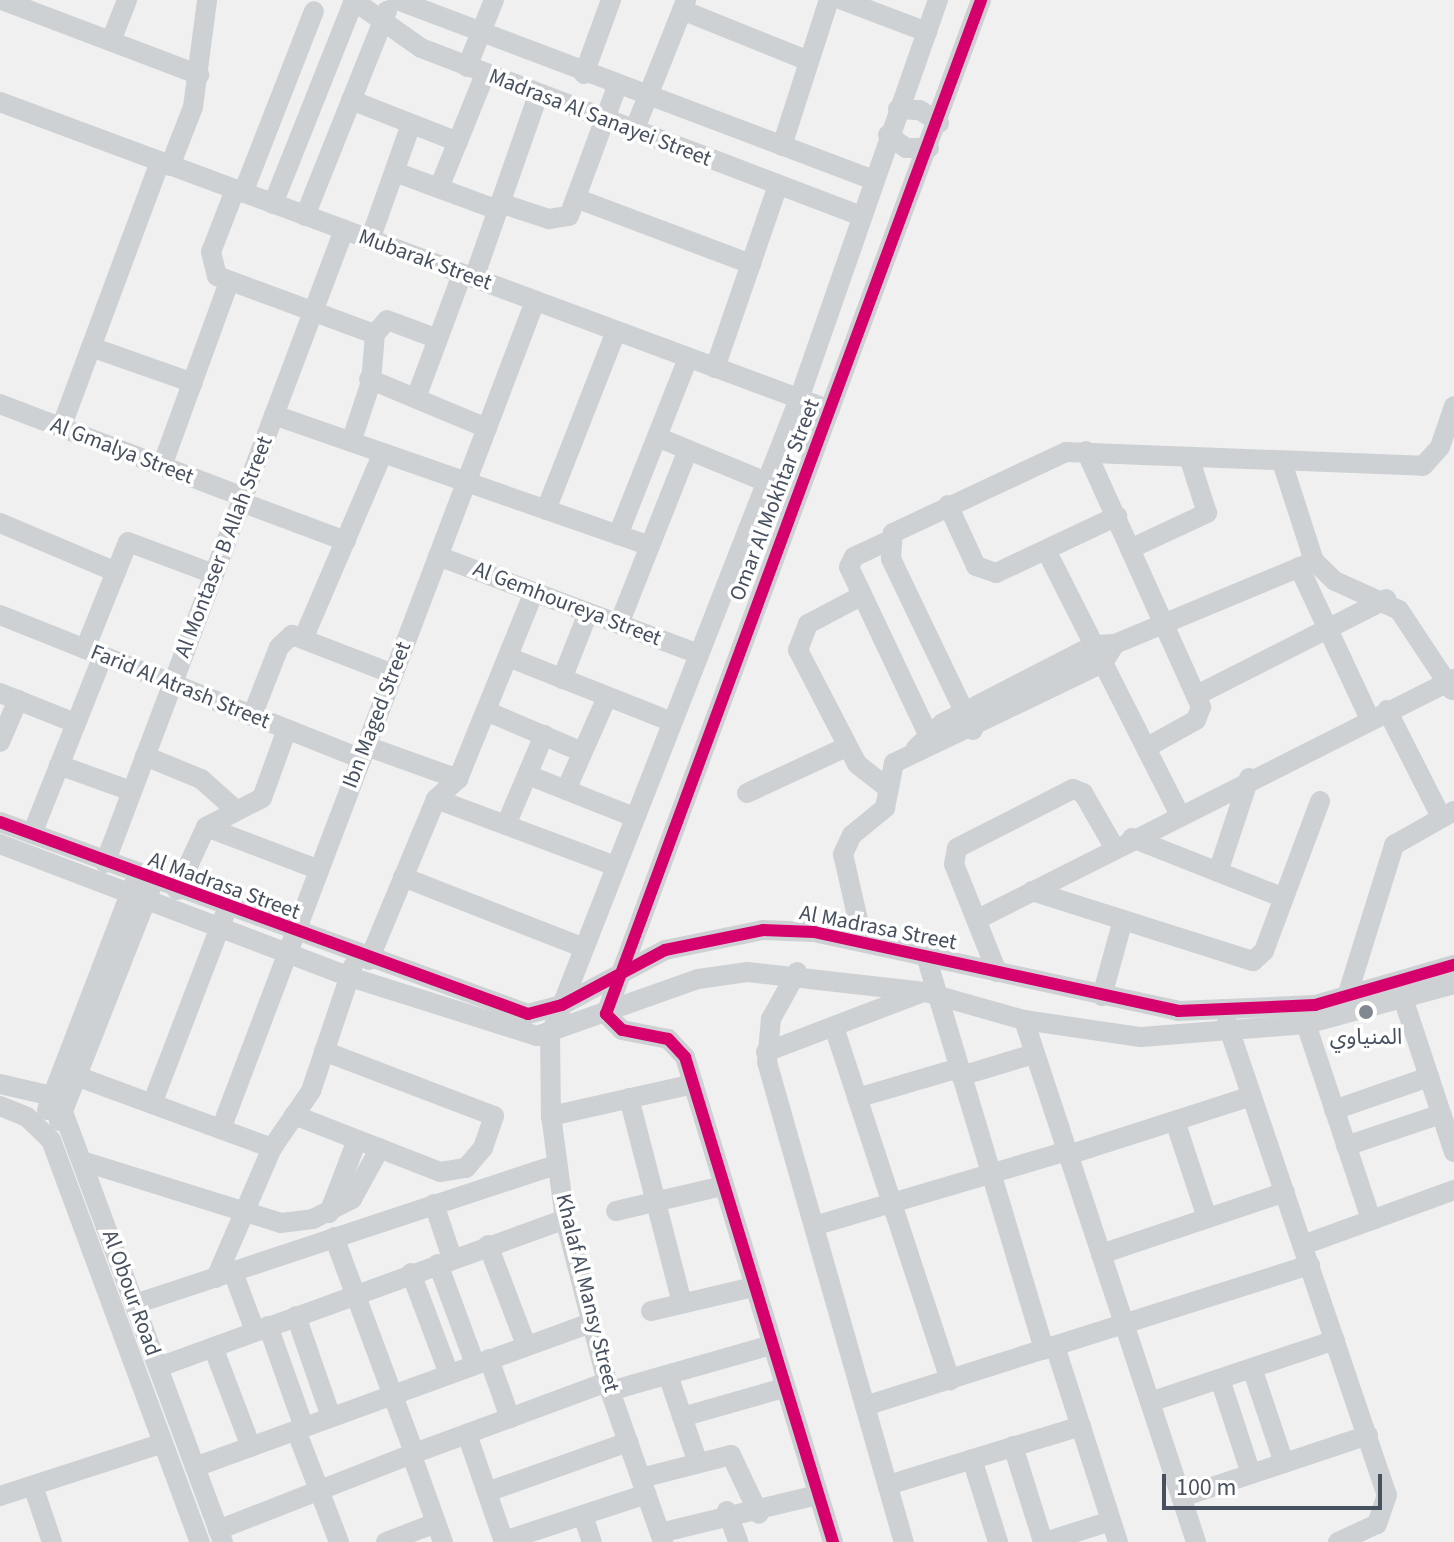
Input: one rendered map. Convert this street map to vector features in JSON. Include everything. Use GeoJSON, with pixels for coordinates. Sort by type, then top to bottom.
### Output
{"type":"FeatureCollection","features":[{"type":"Feature","properties":{"kind":"street"},"geometry":{"type":"LineString","coordinates":[[2,0],[199,75]]}},
{"type":"Feature","properties":{"kind":"street"},"geometry":{"type":"LineString","coordinates":[[111,41],[127,0]]}},
{"type":"Feature","properties":{"kind":"street"},"geometry":{"type":"LineString","coordinates":[[61,428],[199,75],[207,0]]}},
{"type":"Feature","properties":{"kind":"street"},"geometry":{"type":"LineString","coordinates":[[273,204],[354,0]]}},
{"type":"Feature","properties":{"kind":"street","name":"Madrasa Al Sanayei Street"},"geometry":{"type":"LineString","coordinates":[[354,0],[382,22],[476,70],[858,215]]}},
{"type":"Feature","properties":{"kind":"street"},"geometry":{"type":"LineString","coordinates":[[305,216],[382,22],[395,0]]}},
{"type":"Feature","properties":{"kind":"street","name":"Madrasa Al Sanayei Street"},"geometry":{"type":"LineString","coordinates":[[395,0],[584,74],[871,179]]}},
{"type":"Feature","properties":{"kind":"street"},"geometry":{"type":"LineString","coordinates":[[439,188],[458,142],[476,70],[481,33],[494,0]]}},
{"type":"Feature","properties":{"kind":"street"},"geometry":{"type":"LineString","coordinates":[[584,74],[611,0]]}},
{"type":"Feature","properties":{"kind":"street"},"geometry":{"type":"LineString","coordinates":[[782,146],[829,0]]}},
{"type":"Feature","properties":{"kind":"street"},"geometry":{"type":"LineString","coordinates":[[842,0],[927,32]]}},
{"type":"Feature","properties":{"kind":"street","name":"Omar Al Mokhtar Street"},"geometry":{"type":"LineString","coordinates":[[550,1036],[696,653],[799,399],[858,215],[938,0]]}},
{"type":"Feature","properties":{"kind":"street","name":"Omar Al Mokhtar Street"},"geometry":{"type":"LineString","coordinates":[[606,1014],[939,123],[981,0]]}},
{"type":"Feature","properties":{"kind":"street"},"geometry":{"type":"LineString","coordinates":[[634,131],[684,5],[809,61]]}},
{"type":"Feature","properties":{"kind":"street"},"geometry":{"type":"LineString","coordinates":[[314,11],[209,262],[229,282],[375,334]]}},
{"type":"Feature","properties":{"kind":"street"},"geometry":{"type":"LineString","coordinates":[[395,172],[499,206],[560,220],[578,199],[617,86]]}},
{"type":"Feature","properties":{"kind":"street"},"geometry":{"type":"LineString","coordinates":[[416,398],[438,339],[499,206],[538,95]]}},
{"type":"Feature","properties":{"kind":"street"},"geometry":{"type":"LineString","coordinates":[[351,100],[458,142]]}},
{"type":"Feature","properties":{"kind":"street","name":"Mubarak Street"},"geometry":{"type":"LineString","coordinates":[[0,102],[9,118],[165,164],[830,410]]}},
{"type":"Feature","properties":{"kind":"street"},"geometry":{"type":"LineString","coordinates":[[898,109],[920,110],[939,123]]}},
{"type":"Feature","properties":{"kind":"street"},"geometry":{"type":"LineString","coordinates":[[370,240],[411,124]]}},
{"type":"Feature","properties":{"kind":"street"},"geometry":{"type":"LineString","coordinates":[[888,135],[906,148],[929,148]]}},
{"type":"Feature","properties":{"kind":"street"},"geometry":{"type":"LineString","coordinates":[[715,368],[778,185]]}},
{"type":"Feature","properties":{"kind":"street"},"geometry":{"type":"LineString","coordinates":[[578,199],[751,264]]}},
{"type":"Feature","properties":{"kind":"street","name":"Al Montaser B Allah Street"},"geometry":{"type":"LineString","coordinates":[[105,863],[344,230]]}},
{"type":"Feature","properties":{"kind":"street"},"geometry":{"type":"LineString","coordinates":[[162,466],[229,282]]}},
{"type":"Feature","properties":{"kind":"street","name":"Ibn Maged Street"},"geometry":{"type":"LineString","coordinates":[[221,1129],[284,952],[535,301]]}},
{"type":"Feature","properties":{"kind":"street"},"geometry":{"type":"LineString","coordinates":[[351,442],[369,379],[375,334],[387,320],[438,339]]}},
{"type":"Feature","properties":{"kind":"street"},"geometry":{"type":"LineString","coordinates":[[546,510],[616,331]]}},
{"type":"Feature","properties":{"kind":"street"},"geometry":{"type":"LineString","coordinates":[[91,347],[193,383]]}},
{"type":"Feature","properties":{"kind":"street"},"geometry":{"type":"LineString","coordinates":[[618,535],[688,358]]}},
{"type":"Feature","properties":{"kind":"street"},"geometry":{"type":"LineString","coordinates":[[369,379],[487,428]]}},
{"type":"Feature","properties":{"kind":"street","name":"Al Gmalya Street"},"geometry":{"type":"LineString","coordinates":[[0,404],[346,541]]}},
{"type":"Feature","properties":{"kind":"street"},"geometry":{"type":"LineString","coordinates":[[922,741],[861,596],[850,561],[948,505],[1046,457],[1086,451],[1423,466],[1440,447],[1454,406]]}},
{"type":"Feature","properties":{"kind":"street"},"geometry":{"type":"LineString","coordinates":[[274,415],[650,546]]}},
{"type":"Feature","properties":{"kind":"street"},"geometry":{"type":"LineString","coordinates":[[657,437],[766,482]]}},
{"type":"Feature","properties":{"kind":"street"},"geometry":{"type":"LineString","coordinates":[[619,624],[688,450]]}},
{"type":"Feature","properties":{"kind":"street"},"geometry":{"type":"LineString","coordinates":[[1086,451],[1199,694],[1196,720],[1146,748]]}},
{"type":"Feature","properties":{"kind":"street"},"geometry":{"type":"LineString","coordinates":[[304,637],[383,453]]}},
{"type":"Feature","properties":{"kind":"street"},"geometry":{"type":"LineString","coordinates":[[1132,548],[1207,513],[1189,457]]}},
{"type":"Feature","properties":{"kind":"street"},"geometry":{"type":"LineString","coordinates":[[1282,462],[1307,564],[1328,628],[1379,715],[1448,814],[1394,845],[1344,1008]]}},
{"type":"Feature","properties":{"kind":"street"},"geometry":{"type":"LineString","coordinates":[[948,505],[985,572],[1046,550],[1117,516]]}},
{"type":"Feature","properties":{"kind":"street"},"geometry":{"type":"LineString","coordinates":[[0,523],[116,572]]}},
{"type":"Feature","properties":{"kind":"street"},"geometry":{"type":"LineString","coordinates":[[888,541],[968,721]]}},
{"type":"Feature","properties":{"kind":"street"},"geometry":{"type":"LineString","coordinates":[[32,834],[75,723],[116,572],[128,542],[214,574]]}},
{"type":"Feature","properties":{"kind":"street"},"geometry":{"type":"LineString","coordinates":[[1046,550],[1179,813]]}},
{"type":"Feature","properties":{"kind":"street","name":"Al Gemhoureya Street"},"geometry":{"type":"LineString","coordinates":[[438,556],[696,653]]}},
{"type":"Feature","properties":{"kind":"street"},"geometry":{"type":"LineString","coordinates":[[978,919],[1249,778],[1379,715],[1451,685],[1386,599],[1335,581],[1307,564]]}},
{"type":"Feature","properties":{"kind":"street"},"geometry":{"type":"LineString","coordinates":[[863,942],[843,854],[852,835],[880,816],[894,763],[922,741],[968,721],[1115,644],[1165,620],[1307,564]]}},
{"type":"Feature","properties":{"kind":"street"},"geometry":{"type":"LineString","coordinates":[[224,1275],[243,1215],[272,1148],[294,1115],[324,1051],[350,977],[403,877],[436,799],[458,779],[534,592]]}},
{"type":"Feature","properties":{"kind":"street"},"geometry":{"type":"LineString","coordinates":[[861,596],[808,624],[798,650],[846,747],[888,788]]}},
{"type":"Feature","properties":{"kind":"street"},"geometry":{"type":"LineString","coordinates":[[1199,694],[1386,599]]}},
{"type":"Feature","properties":{"kind":"street"},"geometry":{"type":"LineString","coordinates":[[562,679],[588,613]]}},
{"type":"Feature","properties":{"kind":"street","name":"Farid Al Atrash Street"},"geometry":{"type":"LineString","coordinates":[[0,616],[287,729],[458,779]]}},
{"type":"Feature","properties":{"kind":"street"},"geometry":{"type":"LineString","coordinates":[[252,716],[282,642],[304,637],[393,674]]}},
{"type":"Feature","properties":{"kind":"street"},"geometry":{"type":"LineString","coordinates":[[508,657],[670,721]]}},
{"type":"Feature","properties":{"kind":"street"},"geometry":{"type":"LineString","coordinates":[[0,742],[9,696],[75,723]]}},
{"type":"Feature","properties":{"kind":"street"},"geometry":{"type":"LineString","coordinates":[[566,790],[607,697]]}},
{"type":"Feature","properties":{"kind":"street"},"geometry":{"type":"LineString","coordinates":[[486,711],[582,752]]}},
{"type":"Feature","properties":{"kind":"street"},"geometry":{"type":"LineString","coordinates":[[177,890],[206,827],[262,798],[287,729]]}},
{"type":"Feature","properties":{"kind":"street"},"geometry":{"type":"LineString","coordinates":[[506,825],[544,735]]}},
{"type":"Feature","properties":{"kind":"street"},"geometry":{"type":"LineString","coordinates":[[747,793],[846,747]]}},
{"type":"Feature","properties":{"kind":"street"},"geometry":{"type":"LineString","coordinates":[[145,756],[201,779],[236,810]]}},
{"type":"Feature","properties":{"kind":"street"},"geometry":{"type":"LineString","coordinates":[[59,765],[131,791]]}},
{"type":"Feature","properties":{"kind":"street"},"geometry":{"type":"LineString","coordinates":[[528,775],[634,817]]}},
{"type":"Feature","properties":{"kind":"street"},"geometry":{"type":"LineString","coordinates":[[1218,872],[1249,778]]}},
{"type":"Feature","properties":{"kind":"street"},"geometry":{"type":"LineString","coordinates":[[997,972],[953,858],[961,844],[1073,789],[1083,793],[1123,843],[1218,872],[1284,898]]}},
{"type":"Feature","properties":{"kind":"street"},"geometry":{"type":"LineString","coordinates":[[436,799],[615,866]]}},
{"type":"Feature","properties":{"kind":"street"},"geometry":{"type":"LineString","coordinates":[[1032,891],[1253,961],[1284,898],[1320,801]]}},
{"type":"Feature","properties":{"kind":"street","name":"Al Madrasa Street"},"geometry":{"type":"LineString","coordinates":[[0,822],[105,863],[142,888],[177,890],[284,952],[350,977],[550,1036],[698,979],[797,972],[931,993],[1024,1020],[1097,1034],[1230,1034],[1344,1008],[1400,991],[1454,965]]}},
{"type":"Feature","properties":{"kind":"street"},"geometry":{"type":"LineString","coordinates":[[206,827],[317,869]]}},
{"type":"Feature","properties":{"kind":"street","name":"Al Madrasa Street"},"geometry":{"type":"LineString","coordinates":[[0,844],[142,888],[223,918],[292,932],[515,1012],[562,1005],[620,971],[714,936],[814,932],[1102,996],[1223,1012],[1303,1016]]}},
{"type":"Feature","properties":{"kind":"street"},"geometry":{"type":"LineString","coordinates":[[403,877],[584,948]]}},
{"type":"Feature","properties":{"kind":"street"},"geometry":{"type":"LineString","coordinates":[[58,1105],[79,1077],[142,888]]}},
{"type":"Feature","properties":{"kind":"street"},"geometry":{"type":"LineString","coordinates":[[0,1106],[45,1132],[142,888]]}},
{"type":"Feature","properties":{"kind":"street"},"geometry":{"type":"LineString","coordinates":[[152,1104],[223,918]]}},
{"type":"Feature","properties":{"kind":"street"},"geometry":{"type":"LineString","coordinates":[[1102,996],[1123,920]]}},
{"type":"Feature","properties":{"kind":"street"},"geometry":{"type":"LineString","coordinates":[[926,956],[931,993],[1118,1542]]}},
{"type":"Feature","properties":{"kind":"street"},"geometry":{"type":"LineString","coordinates":[[797,972],[771,1019],[766,1052],[904,1542]]}},
{"type":"Feature","properties":{"kind":"street","name":"Al Madrasa Street"},"geometry":{"type":"LineString","coordinates":[[1400,991],[1454,984]]}},
{"type":"Feature","properties":{"kind":"street"},"geometry":{"type":"LineString","coordinates":[[1400,991],[1454,1152]]}},
{"type":"Feature","properties":{"kind":"street"},"geometry":{"type":"LineString","coordinates":[[766,1052],[931,993]]}},
{"type":"Feature","properties":{"kind":"street"},"geometry":{"type":"LineString","coordinates":[[1223,1012],[1387,1495],[1385,1511],[1364,1533],[1338,1542]]}},
{"type":"Feature","properties":{"kind":"street"},"geometry":{"type":"LineString","coordinates":[[606,1014],[622,1030],[678,1047],[693,1084],[833,1542]]}},
{"type":"Feature","properties":{"kind":"street"},"geometry":{"type":"LineString","coordinates":[[1303,1016],[1371,1220]]}},
{"type":"Feature","properties":{"kind":"street"},"geometry":{"type":"LineString","coordinates":[[1024,1020],[1196,1542]]}},
{"type":"Feature","properties":{"kind":"street"},"geometry":{"type":"LineString","coordinates":[[834,1027],[950,1380]]}},
{"type":"Feature","properties":{"kind":"street","name":"Khalaf Al Mansy Street"},"geometry":{"type":"LineString","coordinates":[[550,1036],[551,1116],[565,1219],[609,1387],[661,1537]]}},
{"type":"Feature","properties":{"kind":"street"},"geometry":{"type":"LineString","coordinates":[[294,1115],[453,1172],[476,1159],[494,1116],[324,1051]]}},
{"type":"Feature","properties":{"kind":"street"},"geometry":{"type":"LineString","coordinates":[[857,1098],[1034,1054]]}},
{"type":"Feature","properties":{"kind":"street"},"geometry":{"type":"LineString","coordinates":[[79,1077],[272,1148]]}},
{"type":"Feature","properties":{"kind":"street"},"geometry":{"type":"LineString","coordinates":[[1334,1110],[1429,1077]]}},
{"type":"Feature","properties":{"kind":"street"},"geometry":{"type":"LineString","coordinates":[[0,1084],[58,1105]]}},
{"type":"Feature","properties":{"kind":"street"},"geometry":{"type":"LineString","coordinates":[[551,1116],[693,1084]]}},
{"type":"Feature","properties":{"kind":"street"},"geometry":{"type":"LineString","coordinates":[[814,1226],[1252,1096]]}},
{"type":"Feature","properties":{"kind":"street"},"geometry":{"type":"LineString","coordinates":[[629,1098],[682,1303]]}},
{"type":"Feature","properties":{"kind":"street","name":"Al Obour Road"},"geometry":{"type":"LineString","coordinates":[[58,1105],[82,1161],[220,1536]]}},
{"type":"Feature","properties":{"kind":"street"},"geometry":{"type":"LineString","coordinates":[[1346,1146],[1441,1114]]}},
{"type":"Feature","properties":{"kind":"street"},"geometry":{"type":"LineString","coordinates":[[1175,1121],[1207,1218]]}},
{"type":"Feature","properties":{"kind":"street","name":"Al Obour Road"},"geometry":{"type":"LineString","coordinates":[[45,1132],[200,1542]]}},
{"type":"Feature","properties":{"kind":"street"},"geometry":{"type":"LineString","coordinates":[[329,1213],[357,1140]]}},
{"type":"Feature","properties":{"kind":"street"},"geometry":{"type":"LineString","coordinates":[[82,1161],[243,1215],[281,1223],[329,1213],[362,1190],[380,1148]]}},
{"type":"Feature","properties":{"kind":"street"},"geometry":{"type":"LineString","coordinates":[[135,1304],[556,1165]]}},
{"type":"Feature","properties":{"kind":"street"},"geometry":{"type":"LineString","coordinates":[[616,1211],[723,1186]]}},
{"type":"Feature","properties":{"kind":"street"},"geometry":{"type":"LineString","coordinates":[[865,1406],[1124,1324],[1306,1255],[1371,1220],[1454,1190]]}},
{"type":"Feature","properties":{"kind":"street"},"geometry":{"type":"LineString","coordinates":[[1101,1254],[1285,1192]]}},
{"type":"Feature","properties":{"kind":"street"},"geometry":{"type":"LineString","coordinates":[[434,1204],[445,1261],[482,1361],[510,1418]]}},
{"type":"Feature","properties":{"kind":"street"},"geometry":{"type":"LineString","coordinates":[[159,1367],[565,1219]]}},
{"type":"Feature","properties":{"kind":"street"},"geometry":{"type":"LineString","coordinates":[[334,1237],[440,1533],[386,1542]]}},
{"type":"Feature","properties":{"kind":"street"},"geometry":{"type":"LineString","coordinates":[[488,1245],[526,1345]]}},
{"type":"Feature","properties":{"kind":"street"},"geometry":{"type":"LineString","coordinates":[[411,1273],[449,1374]]}},
{"type":"Feature","properties":{"kind":"street"},"geometry":{"type":"LineString","coordinates":[[224,1275],[262,1329],[300,1428],[318,1491],[339,1542]]}},
{"type":"Feature","properties":{"kind":"street"},"geometry":{"type":"LineString","coordinates":[[651,1311],[753,1287]]}},
{"type":"Feature","properties":{"kind":"street"},"geometry":{"type":"LineString","coordinates":[[296,1316],[331,1417]]}},
{"type":"Feature","properties":{"kind":"street"},"geometry":{"type":"LineString","coordinates":[[195,1467],[591,1323]]}},
{"type":"Feature","properties":{"kind":"street"},"geometry":{"type":"LineString","coordinates":[[1150,1402],[1335,1340]]}},
{"type":"Feature","properties":{"kind":"street"},"geometry":{"type":"LineString","coordinates":[[220,1536],[318,1491],[510,1418],[609,1387],[668,1375],[771,1345]]}},
{"type":"Feature","properties":{"kind":"street"},"geometry":{"type":"LineString","coordinates":[[213,1347],[251,1447]]}},
{"type":"Feature","properties":{"kind":"street"},"geometry":{"type":"LineString","coordinates":[[1252,1368],[1284,1463]]}},
{"type":"Feature","properties":{"kind":"street"},"geometry":{"type":"LineString","coordinates":[[668,1375],[697,1460]]}},
{"type":"Feature","properties":{"kind":"street"},"geometry":{"type":"LineString","coordinates":[[1220,1379],[1251,1474]]}},
{"type":"Feature","properties":{"kind":"street"},"geometry":{"type":"LineString","coordinates":[[682,1417],[784,1388]]}},
{"type":"Feature","properties":{"kind":"street"},"geometry":{"type":"LineString","coordinates":[[888,1485],[1081,1426]]}},
{"type":"Feature","properties":{"kind":"street"},"geometry":{"type":"LineString","coordinates":[[467,1434],[504,1541],[583,1515],[697,1460],[723,1454],[738,1460],[759,1514]]}},
{"type":"Feature","properties":{"kind":"street"},"geometry":{"type":"LineString","coordinates":[[1182,1497],[1368,1435]]}},
{"type":"Feature","properties":{"kind":"street"},"geometry":{"type":"LineString","coordinates":[[487,1492],[628,1442]]}},
{"type":"Feature","properties":{"kind":"street"},"geometry":{"type":"LineString","coordinates":[[0,1496],[163,1443]]}},
{"type":"Feature","properties":{"kind":"street"},"geometry":{"type":"LineString","coordinates":[[1013,1446],[1044,1542],[1111,1521]]}},
{"type":"Feature","properties":{"kind":"street"},"geometry":{"type":"LineString","coordinates":[[972,1459],[998,1542]]}},
{"type":"Feature","properties":{"kind":"street"},"geometry":{"type":"LineString","coordinates":[[33,1486],[52,1542]]}},
{"type":"Feature","properties":{"kind":"street"},"geometry":{"type":"LineString","coordinates":[[661,1537],[727,1511],[759,1514],[817,1495]]}},
{"type":"Feature","properties":{"kind":"street"},"geometry":{"type":"LineString","coordinates":[[727,1511],[738,1542]]}},
{"type":"Feature","properties":{"kind":"street"},"geometry":{"type":"LineString","coordinates":[[583,1515],[592,1542]]}},
{"type":"Feature","properties":{"kind":"cycle path"},"geometry":{"type":"LineString","coordinates":[[833,1542],[685,1057],[668,1039],[622,1030],[606,1014],[981,0]]}},
{"type":"Feature","properties":{"kind":"cycle path"},"geometry":{"type":"LineString","coordinates":[[0,822],[528,1014],[562,1005],[665,950],[763,930],[814,932],[1178,1011],[1315,1005],[1454,965]]}},
{"type":"Feature","properties":{"kind":"place","name":"المنياوي"},"geometry":{"type":"Point","coordinates":[1366,1012]}}]}
